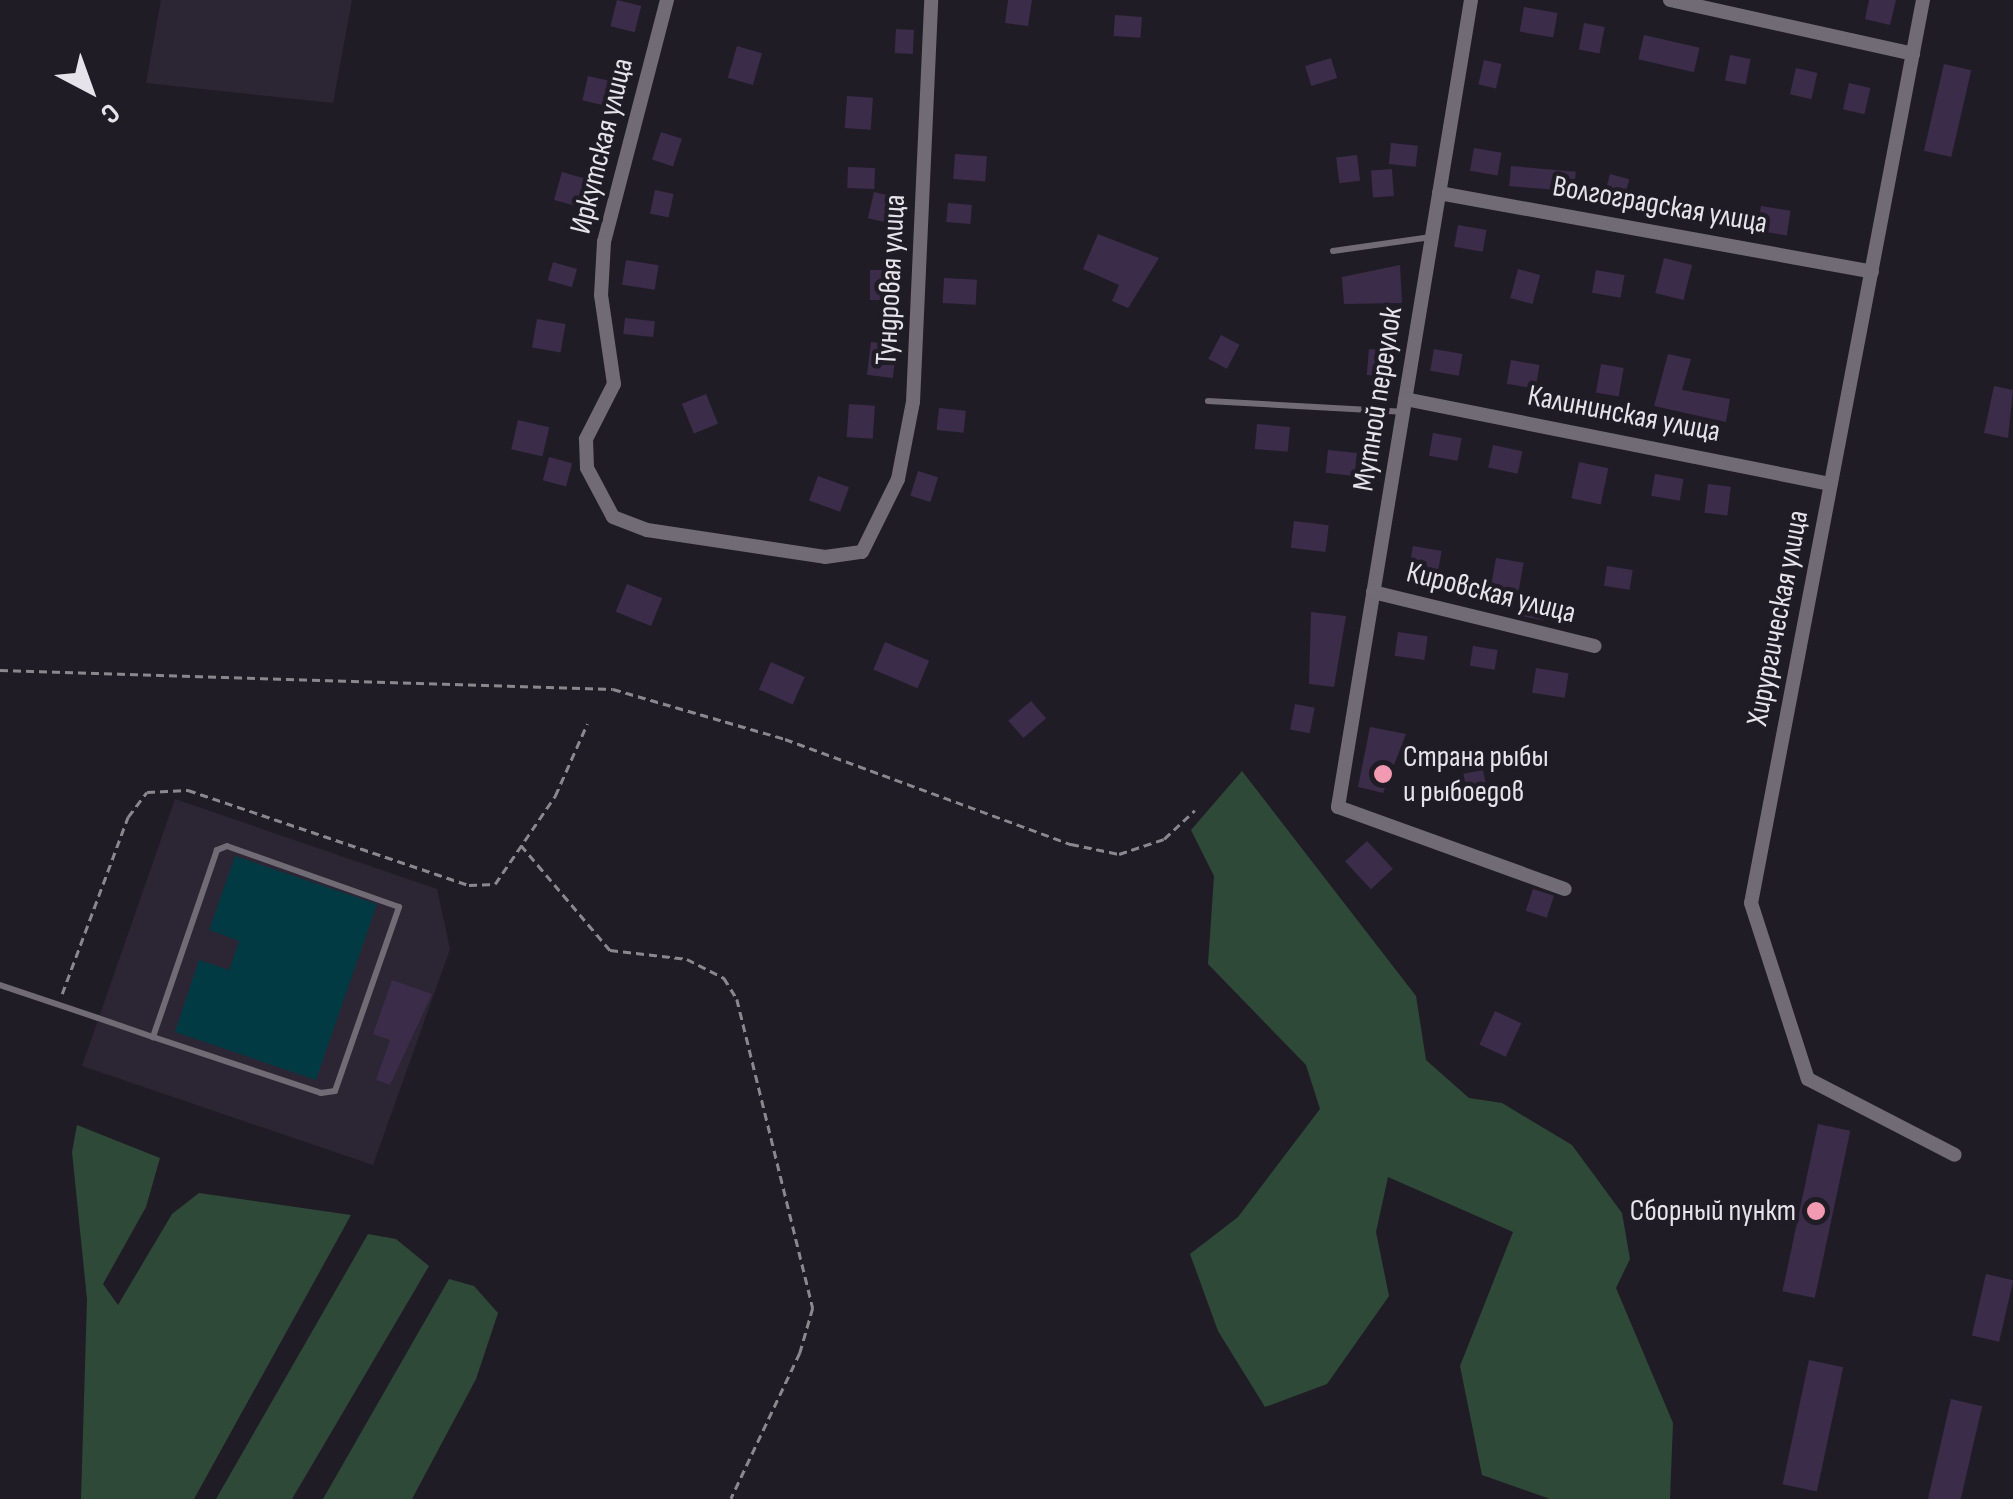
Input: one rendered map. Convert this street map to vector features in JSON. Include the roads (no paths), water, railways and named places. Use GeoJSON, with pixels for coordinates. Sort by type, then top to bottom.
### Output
{"type":"FeatureCollection","features":[{"type":"Feature","properties":{"kind":"street","name":"Иркутская улица"},"geometry":{"type":"LineString","coordinates":[[668,0],[604,242],[601,294],[614,384],[586,439],[592,484],[613,517],[647,530],[825,558],[862,552]]}},
{"type":"Feature","properties":{"kind":"street","name":"Тундровая улица"},"geometry":{"type":"LineString","coordinates":[[862,552],[898,479],[913,402],[931,0]]}},
{"type":"Feature","properties":{"kind":"street","name":"Мутной переулок"},"geometry":{"type":"LineString","coordinates":[[1471,0],[1338,807],[1564,890]]}},
{"type":"Feature","properties":{"kind":"street"},"geometry":{"type":"LineString","coordinates":[[1670,0],[1913,54]]}},
{"type":"Feature","properties":{"kind":"street","name":"Хирургическая улица"},"geometry":{"type":"LineString","coordinates":[[1924,0],[1751,904],[1808,1079],[1955,1156]]}},
{"type":"Feature","properties":{"kind":"street","name":"Волгоградская улица"},"geometry":{"type":"LineString","coordinates":[[1440,193],[1872,272]]}},
{"type":"Feature","properties":{"kind":"street","name":"Калининская улица"},"geometry":{"type":"LineString","coordinates":[[1404,406],[1831,484]]}},
{"type":"Feature","properties":{"kind":"street","name":"Кировская улица"},"geometry":{"type":"LineString","coordinates":[[1374,592],[1595,646]]}},
{"type":"Feature","properties":{"kind":"lane"},"geometry":{"type":"LineString","coordinates":[[1333,251],[1432,237]]}},
{"type":"Feature","properties":{"kind":"lane"},"geometry":{"type":"LineString","coordinates":[[1208,400],[1404,406]]}},
{"type":"Feature","properties":{"kind":"lane"},"geometry":{"type":"LineString","coordinates":[[0,985],[320,1094],[334,1091],[399,907],[227,846],[217,850],[154,1037]]}},
{"type":"Feature","properties":{"kind":"water"},"geometry":{"type":"Polygon","coordinates":[[[235,856],[377,904],[316,1080],[175,1032],[199,960],[229,970],[239,941],[209,930],[235,856]]]}},
{"type":"Feature","properties":{"kind":"place","name":"Страна рыбы и рыбоедов"},"geometry":{"type":"Point","coordinates":[1383,774]}},
{"type":"Feature","properties":{"kind":"place","name":"Сборный пункт"},"geometry":{"type":"Point","coordinates":[1816,1211]}}]}
